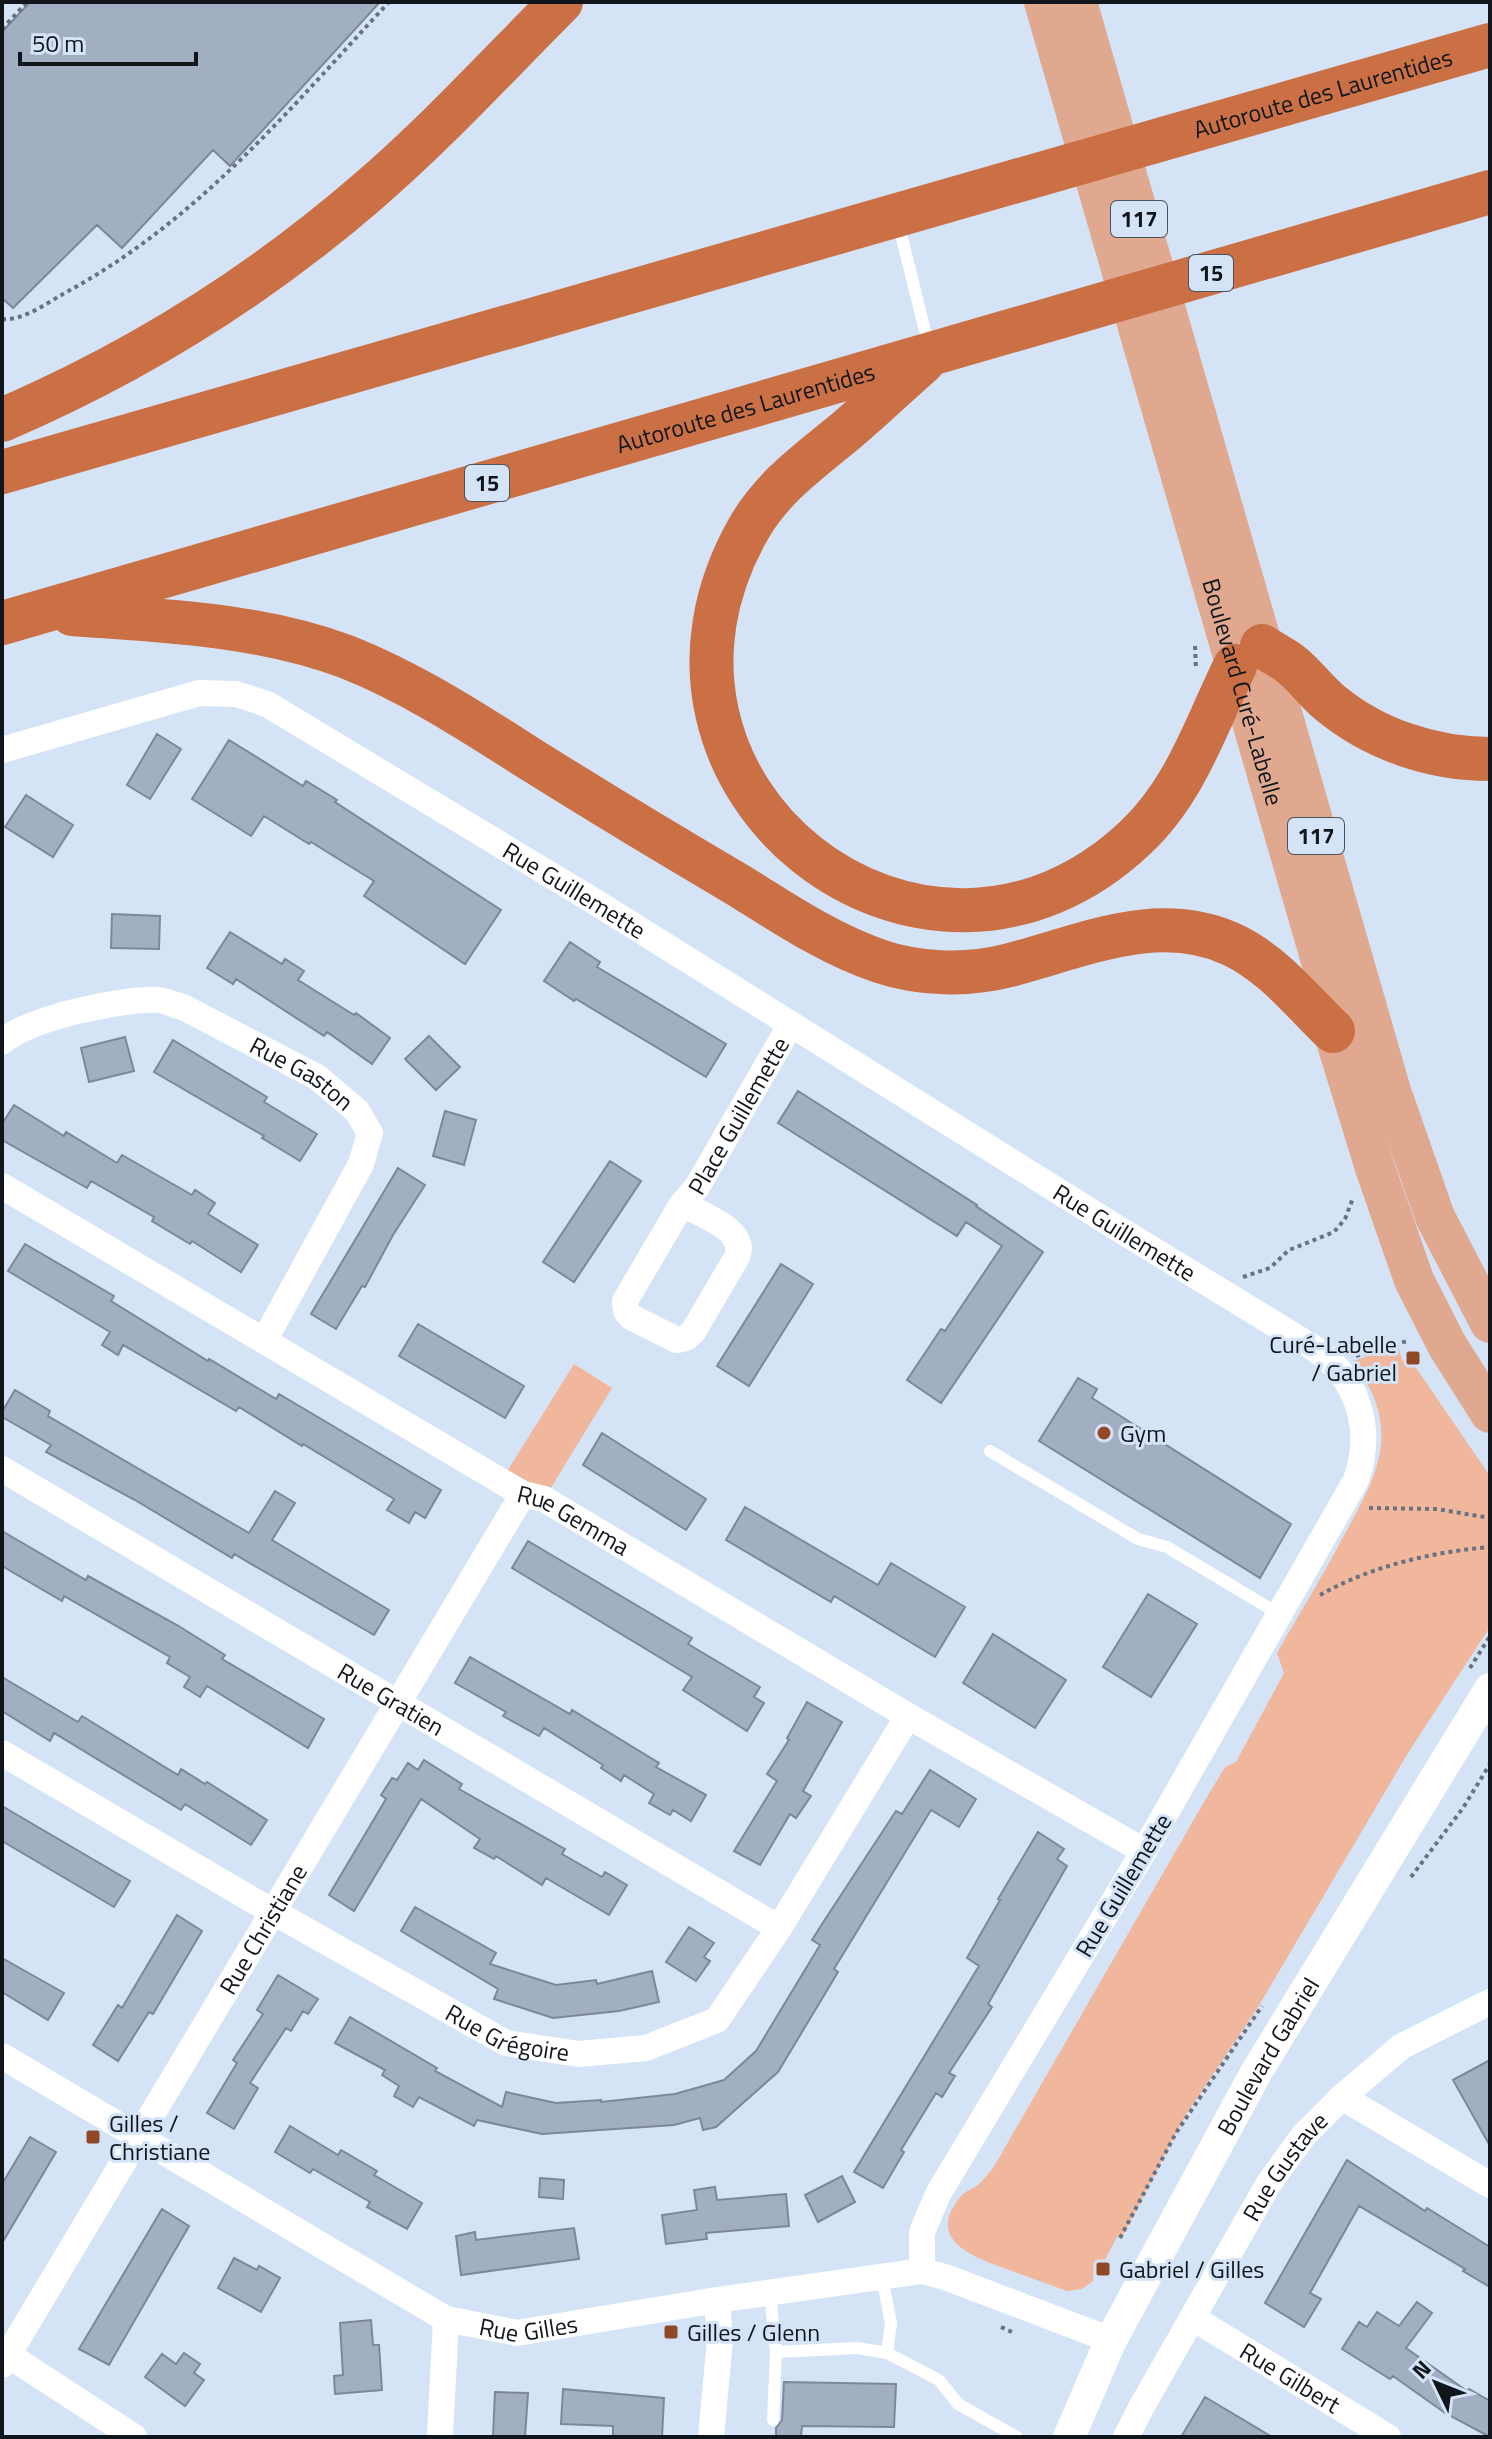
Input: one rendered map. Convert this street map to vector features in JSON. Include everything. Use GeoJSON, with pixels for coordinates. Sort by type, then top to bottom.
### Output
{"type":"FeatureCollection","features":[{"type":"Feature","properties":{"kind":"highway"},"geometry":{"type":"LineString","coordinates":[[2,420],[124,362],[210,312],[279,262],[340,215],[400,162],[561,2]]}},
{"type":"Feature","properties":{"kind":"highway"},"geometry":{"type":"LineString","coordinates":[[1325,92],[1490,23]]}},
{"type":"Feature","properties":{"kind":"highway","name":"Autoroute des Laurentides"},"geometry":{"type":"LineString","coordinates":[[2,472],[1490,45]]}},
{"type":"Feature","properties":{"kind":"highway","name":"Autoroute des Laurentides"},"geometry":{"type":"LineString","coordinates":[[22,617],[1490,192]]}},
{"type":"Feature","properties":{"kind":"highway"},"geometry":{"type":"LineString","coordinates":[[931,354],[805,463],[773,495],[739,548],[716,612],[712,653],[717,712],[737,772],[756,803],[780,832],[810,858],[845,880],[878,895],[915,905],[947,909],[984,908],[1048,893],[1104,864],[1150,823],[1174,792],[1194,757],[1208,720],[1248,656],[1293,666],[1329,702],[1368,729],[1427,752],[1490,759]]}},
{"type":"Feature","properties":{"kind":"highway"},"geometry":{"type":"LineString","coordinates":[[22,617],[239,629],[297,640],[349,658],[471,722],[809,928],[884,963],[934,972],[972,971],[1007,966],[1128,932],[1194,933],[1232,945],[1253,956],[1333,1031]]}},
{"type":"Feature","properties":{"kind":"main road","name":"Boulevard Curé-Labelle"},"geometry":{"type":"LineString","coordinates":[[1044,2],[1090,106],[1248,656],[1323,968],[1333,1031],[1375,1168],[1414,1280],[1447,1345],[1490,1413]]}},
{"type":"Feature","properties":{"kind":"main road","name":"Boulevard Curé-Labelle"},"geometry":{"type":"LineString","coordinates":[[1077,2],[1090,106]]}},
{"type":"Feature","properties":{"kind":"main road","name":"Boulevard Curé-Labelle"},"geometry":{"type":"LineString","coordinates":[[1248,656],[1406,1138],[1435,1217],[1490,1323]]}},
{"type":"Feature","properties":{"kind":"street","name":"Rue Guillemette"},"geometry":{"type":"LineString","coordinates":[[2,750],[199,693],[223,692],[256,699],[303,724],[1322,1353],[1346,1379],[1360,1411],[1364,1445],[1356,1480],[1144,1851],[928,2213],[922,2232],[922,2271]]}},
{"type":"Feature","properties":{"kind":"street","name":"Rue Gaston"},"geometry":{"type":"LineString","coordinates":[[2,1042],[50,1017],[123,1003],[160,1000],[183,1007],[317,1077],[357,1111],[370,1133],[361,1164],[264,1341]]}},
{"type":"Feature","properties":{"kind":"street","name":"Place Guillemette"},"geometry":{"type":"LineString","coordinates":[[682,1204],[735,1235],[740,1248],[693,1332],[677,1340],[631,1317],[624,1304],[682,1204],[697,1187],[791,1024]]}},
{"type":"Feature","properties":{"kind":"street","name":"Rue Gemma"},"geometry":{"type":"LineString","coordinates":[[2,1186],[523,1494],[544,1499],[908,1716],[1144,1851]]}},
{"type":"Feature","properties":{"kind":"street","name":"Rue Gratien"},"geometry":{"type":"LineString","coordinates":[[2,1469],[779,1928]]}},
{"type":"Feature","properties":{"kind":"street","name":"Rue Christiane"},"geometry":{"type":"LineString","coordinates":[[4,2357],[523,1494]]}},
{"type":"Feature","properties":{"kind":"street","name":"Boulevard Gabriel"},"geometry":{"type":"LineString","coordinates":[[1069,2437],[1111,2340],[1257,2071],[1478,1682]]}},
{"type":"Feature","properties":{"kind":"street","name":"Rue Grégoire"},"geometry":{"type":"LineString","coordinates":[[2,1753],[273,1912],[506,2043],[579,2054],[646,2048],[717,2020],[779,1928],[908,1716]]}},
{"type":"Feature","properties":{"kind":"street","name":"Rue Gustave"},"geometry":{"type":"LineString","coordinates":[[1126,2437],[1269,2183],[1304,2135],[1342,2097],[1402,2046],[1490,2002]]}},
{"type":"Feature","properties":{"kind":"street","name":"Rue Gilles"},"geometry":{"type":"LineString","coordinates":[[2,2056],[446,2319],[517,2333],[922,2271],[1111,2340]]}},
{"type":"Feature","properties":{"kind":"street"},"geometry":{"type":"LineString","coordinates":[[1342,2097],[1490,2185]]}},
{"type":"Feature","properties":{"kind":"street"},"geometry":{"type":"LineString","coordinates":[[711,2437],[720,2340],[717,2300]]}},
{"type":"Feature","properties":{"kind":"street","name":"Rue Gilbert"},"geometry":{"type":"LineString","coordinates":[[1193,2318],[1388,2437]]}},
{"type":"Feature","properties":{"kind":"street"},"geometry":{"type":"LineString","coordinates":[[440,2437],[446,2319]]}},
{"type":"Feature","properties":{"kind":"street"},"geometry":{"type":"LineString","coordinates":[[4,2357],[134,2437]]}},
{"type":"Feature","properties":{"kind":"lane"},"geometry":{"type":"LineString","coordinates":[[896,215],[931,354]]}},
{"type":"Feature","properties":{"kind":"lane"},"geometry":{"type":"LineString","coordinates":[[990,1451],[1138,1539],[1167,1547],[1279,1614]]}},
{"type":"Feature","properties":{"kind":"lane"},"geometry":{"type":"LineString","coordinates":[[882,2276],[891,2323],[887,2353]]}},
{"type":"Feature","properties":{"kind":"lane"},"geometry":{"type":"LineString","coordinates":[[770,2293],[776,2352],[773,2420]]}},
{"type":"Feature","properties":{"kind":"lane"},"geometry":{"type":"LineString","coordinates":[[776,2352],[857,2348],[887,2353],[939,2380],[958,2404],[1017,2437]]}},
{"type":"Feature","properties":{"kind":"path"},"geometry":{"type":"LineString","coordinates":[[2,29],[27,2]]}},
{"type":"Feature","properties":{"kind":"path"},"geometry":{"type":"LineString","coordinates":[[2,319],[19,317],[78,286],[146,242],[197,201],[238,164],[389,2]]}},
{"type":"Feature","properties":{"kind":"path"},"geometry":{"type":"LineString","coordinates":[[2,14],[9,21]]}},
{"type":"Feature","properties":{"kind":"path"},"geometry":{"type":"LineString","coordinates":[[1211,1286],[1270,1268],[1289,1250],[1334,1232],[1345,1219],[1356,1188]]}},
{"type":"Feature","properties":{"kind":"path"},"geometry":{"type":"LineString","coordinates":[[1351,1358],[1407,1341]]}},
{"type":"Feature","properties":{"kind":"path"},"geometry":{"type":"LineString","coordinates":[[1344,1503],[1360,1508],[1437,1509],[1490,1518]]}},
{"type":"Feature","properties":{"kind":"path"},"geometry":{"type":"LineString","coordinates":[[1315,1599],[1345,1581],[1421,1557],[1490,1547]]}},
{"type":"Feature","properties":{"kind":"path"},"geometry":{"type":"LineString","coordinates":[[1478,1682],[1490,1636]]}},
{"type":"Feature","properties":{"kind":"path"},"geometry":{"type":"LineString","coordinates":[[1406,1883],[1463,1808],[1490,1764]]}},
{"type":"Feature","properties":{"kind":"path","name":"Boulevard Gabriel"},"geometry":{"type":"LineString","coordinates":[[1120,2238],[1176,2133],[1269,1993]]}},
{"type":"Feature","properties":{"kind":"shaded area"},"geometry":{"type":"Polygon","coordinates":[[[1398,1346],[1402,1360],[1410,1359],[1490,1476],[1490,1627],[1408,1753],[1258,2007],[1185,2116],[1122,2237],[1118,2235],[1097,2275],[1093,2274],[1093,2281],[1082,2289],[1067,2291],[982,2260],[958,2245],[951,2236],[948,2225],[951,2212],[961,2196],[979,2184],[995,2164],[1204,1802],[1225,1767],[1236,1762],[1284,1673],[1277,1653],[1366,1494],[1380,1452],[1378,1409],[1369,1386],[1353,1361],[1398,1346]]]}},
{"type":"Feature","properties":{"kind":"shaded area"},"geometry":{"type":"Polygon","coordinates":[[[574,1364],[612,1388],[544,1499],[501,1481],[574,1364]]]}},
{"type":"Feature","properties":{"kind":"building"},"geometry":{"type":"Polygon","coordinates":[[[30,2],[380,2],[230,166],[213,150],[122,248],[97,225],[13,308],[2,298],[2,32],[30,2]]]}},
{"type":"Feature","properties":{"kind":"building"},"geometry":{"type":"Polygon","coordinates":[[[157,734],[181,749],[150,799],[127,785],[157,734]]]}},
{"type":"Feature","properties":{"kind":"building"},"geometry":{"type":"Polygon","coordinates":[[[229,740],[303,786],[306,781],[337,800],[335,802],[501,910],[465,964],[364,896],[374,881],[311,842],[309,844],[264,816],[251,836],[192,799],[229,740]]]}},
{"type":"Feature","properties":{"kind":"building"},"geometry":{"type":"Polygon","coordinates":[[[26,795],[73,825],[53,857],[5,827],[26,795]]]}},
{"type":"Feature","properties":{"kind":"building"},"geometry":{"type":"Polygon","coordinates":[[[112,914],[160,916],[159,949],[111,948],[112,914]]]}},
{"type":"Feature","properties":{"kind":"building"},"geometry":{"type":"Polygon","coordinates":[[[230,932],[282,964],[285,959],[304,971],[298,980],[354,1015],[356,1013],[390,1038],[372,1064],[327,1032],[324,1036],[236,979],[233,984],[207,968],[230,932]]]}},
{"type":"Feature","properties":{"kind":"building"},"geometry":{"type":"Polygon","coordinates":[[[570,942],[600,962],[597,967],[726,1044],[706,1077],[544,981],[570,942]]]}},
{"type":"Feature","properties":{"kind":"building"},"geometry":{"type":"Polygon","coordinates":[[[429,1036],[460,1067],[436,1090],[405,1059],[429,1036]]]}},
{"type":"Feature","properties":{"kind":"building"},"geometry":{"type":"Polygon","coordinates":[[[125,1037],[134,1071],[89,1082],[81,1048],[125,1037]]]}},
{"type":"Feature","properties":{"kind":"building"},"geometry":{"type":"Polygon","coordinates":[[[173,1040],[267,1097],[264,1102],[317,1134],[300,1161],[262,1138],[264,1136],[154,1072],[173,1040]]]}},
{"type":"Feature","properties":{"kind":"building"},"geometry":{"type":"Polygon","coordinates":[[[798,1091],[977,1205],[1043,1252],[941,1403],[907,1380],[941,1329],[945,1331],[1002,1246],[966,1222],[957,1236],[778,1123],[798,1091]]]}},
{"type":"Feature","properties":{"kind":"building"},"geometry":{"type":"Polygon","coordinates":[[[14,1105],[64,1136],[66,1132],[117,1163],[122,1155],[192,1195],[195,1190],[215,1203],[208,1214],[258,1245],[241,1272],[192,1241],[190,1244],[152,1221],[154,1217],[91,1181],[87,1188],[2,1140],[2,1124],[14,1105]]]}},
{"type":"Feature","properties":{"kind":"building"},"geometry":{"type":"Polygon","coordinates":[[[445,1111],[476,1120],[464,1165],[433,1156],[445,1111]]]}},
{"type":"Feature","properties":{"kind":"building"},"geometry":{"type":"Polygon","coordinates":[[[610,1161],[641,1181],[574,1282],[543,1262],[610,1161]]]}},
{"type":"Feature","properties":{"kind":"building"},"geometry":{"type":"Polygon","coordinates":[[[398,1168],[425,1185],[365,1287],[362,1286],[336,1329],[311,1314],[398,1168]]]}},
{"type":"Feature","properties":{"kind":"building"},"geometry":{"type":"Polygon","coordinates":[[[25,1244],[114,1296],[111,1301],[208,1361],[276,1399],[279,1394],[441,1490],[425,1518],[415,1512],[409,1523],[387,1510],[394,1499],[303,1444],[239,1407],[236,1411],[123,1345],[118,1355],[102,1345],[110,1332],[8,1271],[25,1244]]]}},
{"type":"Feature","properties":{"kind":"building"},"geometry":{"type":"Polygon","coordinates":[[[781,1264],[813,1284],[749,1386],[717,1366],[781,1264]]]}},
{"type":"Feature","properties":{"kind":"building"},"geometry":{"type":"Polygon","coordinates":[[[418,1324],[524,1386],[505,1418],[399,1356],[418,1324]]]}},
{"type":"Feature","properties":{"kind":"building"},"geometry":{"type":"Polygon","coordinates":[[[1078,1378],[1097,1389],[1092,1398],[1291,1524],[1260,1578],[1039,1441],[1078,1378]]]}},
{"type":"Feature","properties":{"kind":"building"},"geometry":{"type":"Polygon","coordinates":[[[15,1390],[50,1411],[48,1416],[249,1533],[275,1491],[295,1503],[272,1540],[389,1610],[374,1635],[234,1554],[232,1558],[46,1452],[51,1445],[2,1417],[15,1390]]]}},
{"type":"Feature","properties":{"kind":"building"},"geometry":{"type":"Polygon","coordinates":[[[602,1433],[706,1499],[686,1530],[583,1465],[602,1433]]]}},
{"type":"Feature","properties":{"kind":"building"},"geometry":{"type":"Polygon","coordinates":[[[745,1507],[878,1585],[891,1563],[965,1607],[935,1657],[834,1596],[831,1602],[726,1540],[745,1507]]]}},
{"type":"Feature","properties":{"kind":"building"},"geometry":{"type":"Polygon","coordinates":[[[2,1531],[86,1580],[88,1576],[177,1625],[225,1655],[222,1659],[324,1719],[308,1748],[207,1686],[200,1697],[184,1687],[190,1677],[167,1663],[170,1657],[64,1596],[62,1601],[2,1566],[2,1531]]]}},
{"type":"Feature","properties":{"kind":"building"},"geometry":{"type":"Polygon","coordinates":[[[528,1541],[692,1638],[688,1644],[760,1687],[754,1697],[764,1703],[747,1731],[683,1690],[692,1677],[512,1568],[528,1541]]]}},
{"type":"Feature","properties":{"kind":"building"},"geometry":{"type":"Polygon","coordinates":[[[1148,1594],[1197,1624],[1151,1697],[1103,1667],[1148,1594]]]}},
{"type":"Feature","properties":{"kind":"building"},"geometry":{"type":"Polygon","coordinates":[[[993,1634],[1066,1680],[1035,1728],[963,1683],[993,1634]]]}},
{"type":"Feature","properties":{"kind":"building"},"geometry":{"type":"Polygon","coordinates":[[[470,1657],[570,1714],[572,1710],[659,1763],[656,1767],[706,1795],[691,1821],[673,1810],[670,1815],[649,1803],[654,1794],[624,1775],[621,1781],[601,1768],[603,1765],[544,1728],[539,1736],[503,1716],[506,1712],[455,1683],[470,1657]]]}},
{"type":"Feature","properties":{"kind":"building"},"geometry":{"type":"Polygon","coordinates":[[[2,1677],[78,1722],[82,1716],[178,1775],[181,1769],[205,1784],[207,1782],[267,1820],[251,1845],[185,1804],[181,1810],[54,1733],[50,1741],[2,1711],[2,1677]]]}},
{"type":"Feature","properties":{"kind":"building"},"geometry":{"type":"Polygon","coordinates":[[[807,1702],[842,1722],[803,1791],[811,1796],[796,1818],[790,1814],[760,1865],[734,1851],[777,1781],[767,1774],[789,1740],[787,1738],[807,1702]]]}},
{"type":"Feature","properties":{"kind":"building"},"geometry":{"type":"Polygon","coordinates":[[[424,1760],[462,1784],[459,1789],[565,1849],[562,1854],[602,1877],[605,1872],[627,1885],[609,1915],[546,1878],[542,1885],[496,1856],[494,1859],[474,1848],[480,1839],[421,1799],[354,1911],[329,1895],[386,1799],[381,1795],[392,1778],[397,1780],[408,1763],[418,1770],[424,1760]]]}},
{"type":"Feature","properties":{"kind":"building"},"geometry":{"type":"Polygon","coordinates":[[[930,1770],[976,1799],[959,1827],[931,1810],[834,1969],[838,1972],[778,2072],[716,2127],[703,2130],[700,2118],[674,2125],[542,2134],[477,2120],[474,2126],[419,2097],[413,2107],[394,2096],[399,2086],[382,2075],[385,2070],[335,2043],[350,2017],[437,2068],[435,2071],[502,2107],[506,2092],[556,2103],[601,2102],[675,2094],[724,2080],[756,2051],[820,1945],[812,1940],[896,1811],[902,1814],[930,1770]]]}},
{"type":"Feature","properties":{"kind":"building"},"geometry":{"type":"Polygon","coordinates":[[[2,1806],[130,1881],[114,1907],[2,1841],[2,1806]]]}},
{"type":"Feature","properties":{"kind":"building"},"geometry":{"type":"Polygon","coordinates":[[[1038,1832],[1064,1849],[1057,1859],[1067,1866],[988,2004],[992,2007],[949,2073],[955,2076],[942,2097],[936,2093],[901,2150],[904,2152],[883,2188],[854,2172],[979,1966],[967,1958],[1038,1832]]]}},
{"type":"Feature","properties":{"kind":"building"},"geometry":{"type":"Polygon","coordinates":[[[415,1907],[496,1953],[490,1964],[556,1985],[596,1980],[597,1984],[652,1971],[659,2002],[619,2011],[553,2018],[494,1999],[498,1989],[401,1931],[415,1907]]]}},
{"type":"Feature","properties":{"kind":"building"},"geometry":{"type":"Polygon","coordinates":[[[177,1915],[202,1931],[153,2014],[149,2012],[118,2061],[93,2045],[118,2005],[122,2008],[177,1915]]]}},
{"type":"Feature","properties":{"kind":"building"},"geometry":{"type":"Polygon","coordinates":[[[689,1927],[714,1943],[704,1957],[710,1961],[696,1981],[666,1962],[689,1927]]]}},
{"type":"Feature","properties":{"kind":"building"},"geometry":{"type":"Polygon","coordinates":[[[2,1958],[64,1993],[48,2020],[2,1992],[2,1958]]]}},
{"type":"Feature","properties":{"kind":"building"},"geometry":{"type":"Polygon","coordinates":[[[278,1975],[318,1999],[308,2014],[303,2011],[291,2031],[286,2028],[250,2083],[258,2088],[234,2129],[207,2113],[237,2063],[233,2060],[263,2014],[257,2010],[278,1975]]]}},
{"type":"Feature","properties":{"kind":"building"},"geometry":{"type":"Polygon","coordinates":[[[1490,2060],[1490,2146],[1453,2080],[1490,2060]]]}},
{"type":"Feature","properties":{"kind":"building"},"geometry":{"type":"Polygon","coordinates":[[[290,2126],[338,2155],[341,2150],[377,2171],[374,2175],[422,2203],[407,2229],[367,2207],[370,2202],[313,2169],[310,2173],[275,2152],[290,2126]]]}},
{"type":"Feature","properties":{"kind":"building"},"geometry":{"type":"Polygon","coordinates":[[[30,2137],[56,2152],[2,2243],[2,2184],[30,2137]]]}},
{"type":"Feature","properties":{"kind":"building"},"geometry":{"type":"Polygon","coordinates":[[[1347,2160],[1425,2211],[1427,2208],[1490,2247],[1490,2287],[1359,2206],[1310,2293],[1321,2299],[1304,2327],[1265,2303],[1347,2160]]]}},
{"type":"Feature","properties":{"kind":"building"},"geometry":{"type":"Polygon","coordinates":[[[842,2176],[855,2202],[818,2222],[805,2195],[842,2176]]]}},
{"type":"Feature","properties":{"kind":"building"},"geometry":{"type":"Polygon","coordinates":[[[540,2178],[564,2180],[563,2199],[539,2197],[540,2178]]]}},
{"type":"Feature","properties":{"kind":"building"},"geometry":{"type":"Polygon","coordinates":[[[715,2187],[717,2200],[786,2194],[789,2226],[706,2233],[707,2239],[666,2244],[662,2215],[697,2210],[694,2190],[715,2187]]]}},
{"type":"Feature","properties":{"kind":"building"},"geometry":{"type":"Polygon","coordinates":[[[162,2209],[189,2226],[109,2365],[79,2349],[162,2209]]]}},
{"type":"Feature","properties":{"kind":"building"},"geometry":{"type":"Polygon","coordinates":[[[574,2228],[579,2259],[461,2275],[456,2236],[475,2232],[476,2240],[574,2228]]]}},
{"type":"Feature","properties":{"kind":"building"},"geometry":{"type":"Polygon","coordinates":[[[234,2258],[257,2270],[259,2266],[280,2278],[261,2312],[218,2288],[234,2258]]]}},
{"type":"Feature","properties":{"kind":"building"},"geometry":{"type":"Polygon","coordinates":[[[1417,2302],[1432,2313],[1406,2348],[1467,2391],[1469,2389],[1490,2401],[1490,2437],[1445,2413],[1393,2376],[1390,2379],[1342,2349],[1359,2322],[1367,2327],[1377,2312],[1399,2326],[1417,2302]]]}},
{"type":"Feature","properties":{"kind":"building"},"geometry":{"type":"Polygon","coordinates":[[[371,2320],[373,2345],[379,2345],[382,2390],[335,2394],[334,2376],[343,2375],[340,2323],[371,2320]]]}},
{"type":"Feature","properties":{"kind":"building"},"geometry":{"type":"Polygon","coordinates":[[[184,2353],[200,2364],[194,2373],[204,2380],[185,2406],[145,2377],[162,2354],[176,2364],[184,2353]]]}},
{"type":"Feature","properties":{"kind":"building"},"geometry":{"type":"Polygon","coordinates":[[[784,2382],[896,2384],[894,2427],[802,2426],[801,2437],[776,2437],[776,2428],[782,2420],[784,2382]]]}},
{"type":"Feature","properties":{"kind":"building"},"geometry":{"type":"Polygon","coordinates":[[[563,2389],[664,2398],[662,2437],[613,2436],[613,2426],[561,2424],[563,2389]]]}},
{"type":"Feature","properties":{"kind":"building"},"geometry":{"type":"Polygon","coordinates":[[[495,2392],[528,2393],[525,2437],[493,2437],[495,2392]]]}},
{"type":"Feature","properties":{"kind":"building"},"geometry":{"type":"Polygon","coordinates":[[[1205,2397],[1272,2437],[1181,2437],[1205,2397]]]}},
{"type":"Feature","properties":{"kind":"place","name":"Curé-Labelle / Gabriel"},"geometry":{"type":"Point","coordinates":[1413,1358]}},
{"type":"Feature","properties":{"kind":"place","name":"Gym"},"geometry":{"type":"Point","coordinates":[1104,1433]}},
{"type":"Feature","properties":{"kind":"place","name":"Gilles / Christiane"},"geometry":{"type":"Point","coordinates":[93,2137]}},
{"type":"Feature","properties":{"kind":"place","name":"Gabriel / Gilles"},"geometry":{"type":"Point","coordinates":[1103,2269]}},
{"type":"Feature","properties":{"kind":"place","name":"Gilles / Glenn"},"geometry":{"type":"Point","coordinates":[671,2332]}}]}
